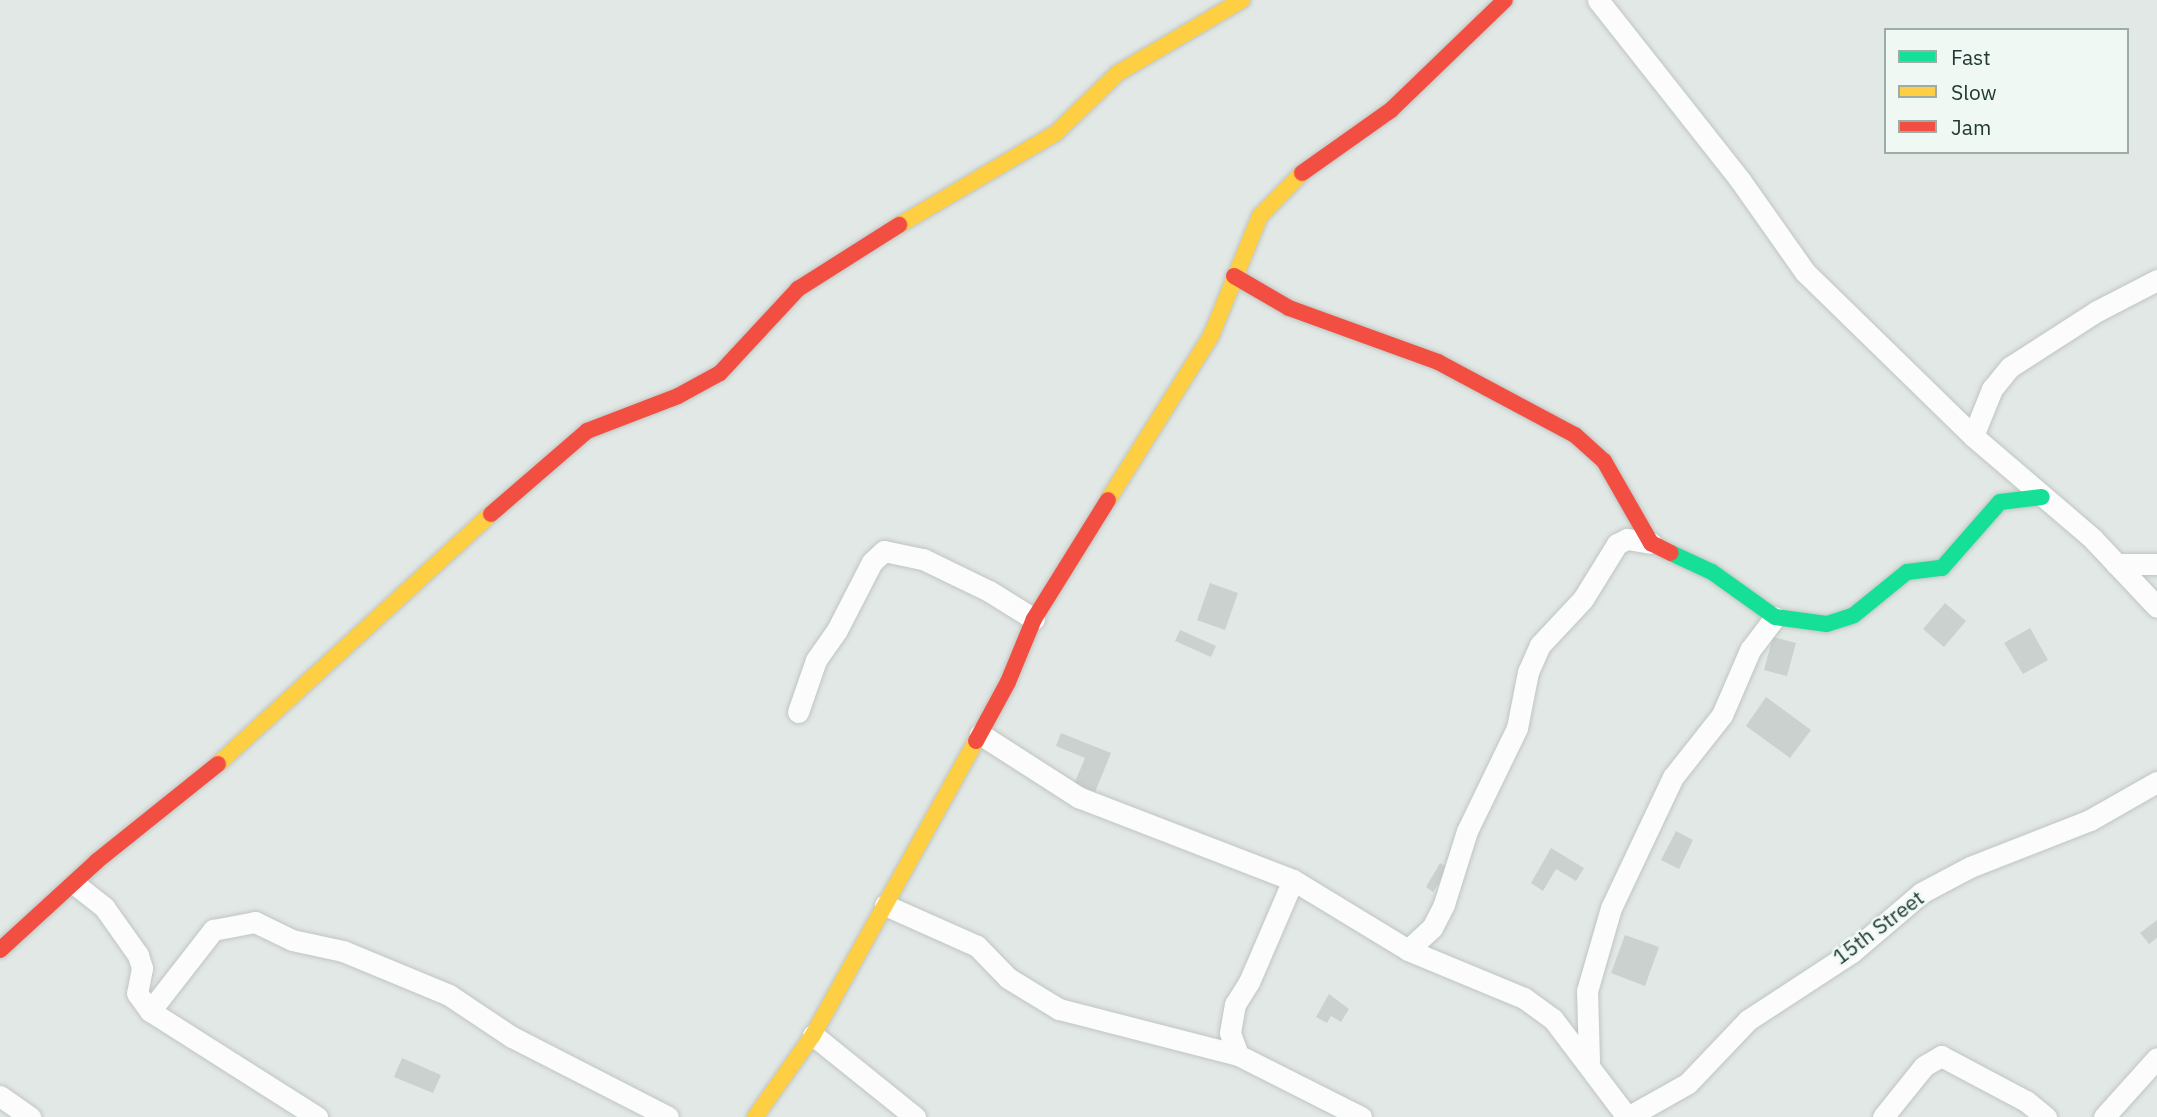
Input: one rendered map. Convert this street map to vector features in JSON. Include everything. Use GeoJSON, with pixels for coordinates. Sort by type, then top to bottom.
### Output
{"type":"FeatureCollection","features":[{"type":"Feature","properties":{"kind":"street"},"geometry":{"type":"LineString","coordinates":[[0,950],[76,885],[97,861],[181,797],[390,612],[545,463],[587,431],[678,396],[720,373],[798,289],[1056,133],[1118,73],[1241,0]]}},
{"type":"Feature","properties":{"kind":"street"},"geometry":{"type":"LineString","coordinates":[[755,1117],[813,1035],[980,734],[1034,619],[1211,336],[1250,233],[1271,201],[1295,178],[1391,110],[1505,0]]}},
{"type":"Feature","properties":{"kind":"street"},"geometry":{"type":"LineString","coordinates":[[1598,0],[1740,180],[1805,272],[1973,436],[2116,564],[2157,607]]}},
{"type":"Feature","properties":{"kind":"street"},"geometry":{"type":"LineString","coordinates":[[1234,276],[1289,308],[1438,362],[1506,402],[1575,435],[1605,461],[1625,505],[1651,543]]}},
{"type":"Feature","properties":{"kind":"street"},"geometry":{"type":"LineString","coordinates":[[1973,436],[1992,389],[2010,367],[2097,311],[2157,280]]}},
{"type":"Feature","properties":{"kind":"street"},"geometry":{"type":"LineString","coordinates":[[1408,950],[1432,928],[1444,904],[1467,831],[1517,728],[1528,672],[1540,645],[1583,599],[1617,544],[1627,538],[1651,543],[1712,572],[1775,617],[1827,624],[1854,615],[1907,572],[1942,568],[2004,499],[2042,497]]}},
{"type":"Feature","properties":{"kind":"street"},"geometry":{"type":"LineString","coordinates":[[798,712],[816,660],[837,630],[872,562],[884,551],[923,559],[989,590],[1034,619]]}},
{"type":"Feature","properties":{"kind":"street"},"geometry":{"type":"LineString","coordinates":[[2116,564],[2157,564]]}},
{"type":"Feature","properties":{"kind":"street"},"geometry":{"type":"LineString","coordinates":[[1589,1061],[1587,991],[1611,908],[1673,777],[1722,715],[1750,650],[1775,617]]}},
{"type":"Feature","properties":{"kind":"street"},"geometry":{"type":"LineString","coordinates":[[980,734],[1078,797],[1293,880],[1408,950],[1524,998],[1553,1019],[1589,1061],[1604,1089],[1634,1114],[1666,1117]]}},
{"type":"Feature","properties":{"kind":"street","name":"15th Street"},"geometry":{"type":"LineString","coordinates":[[1634,1114],[1688,1083],[1748,1020],[1852,952],[1921,893],[1970,867],[2090,820],[2157,782]]}},
{"type":"Feature","properties":{"kind":"street"},"geometry":{"type":"LineString","coordinates":[[1238,1055],[1230,1019],[1293,880]]}},
{"type":"Feature","properties":{"kind":"street"},"geometry":{"type":"LineString","coordinates":[[76,885],[104,907],[138,955],[142,968],[137,993],[150,1011],[317,1117]]}},
{"type":"Feature","properties":{"kind":"street"},"geometry":{"type":"LineString","coordinates":[[885,905],[977,946],[1008,978],[1059,1009],[1238,1055],[1361,1117]]}},
{"type":"Feature","properties":{"kind":"street"},"geometry":{"type":"LineString","coordinates":[[150,1011],[190,953],[213,930],[255,922],[292,940],[343,951],[449,995],[512,1037],[668,1117]]}},
{"type":"Feature","properties":{"kind":"street"},"geometry":{"type":"LineString","coordinates":[[813,1035],[915,1117]]}},
{"type":"Feature","properties":{"kind":"street"},"geometry":{"type":"LineString","coordinates":[[1883,1117],[1924,1066],[1941,1056],[2026,1101],[2046,1117]]}},
{"type":"Feature","properties":{"kind":"street"},"geometry":{"type":"LineString","coordinates":[[2104,1117],[2157,1058]]}},
{"type":"Feature","properties":{"kind":"street"},"geometry":{"type":"LineString","coordinates":[[0,1096],[30,1117]]}},
{"type":"Feature","properties":{"kind":"building"},"geometry":{"type":"Polygon","coordinates":[[[1210,583],[1238,593],[1225,630],[1197,620],[1210,583]]]}},
{"type":"Feature","properties":{"kind":"building"},"geometry":{"type":"Polygon","coordinates":[[[1945,603],[1966,621],[1944,647],[1923,629],[1945,603]]]}},
{"type":"Feature","properties":{"kind":"building"},"geometry":{"type":"Polygon","coordinates":[[[2030,628],[2048,660],[2023,674],[2004,643],[2030,628]]]}},
{"type":"Feature","properties":{"kind":"building"},"geometry":{"type":"Polygon","coordinates":[[[1180,630],[1216,646],[1211,657],[1175,641],[1180,630]]]}},
{"type":"Feature","properties":{"kind":"building"},"geometry":{"type":"Polygon","coordinates":[[[1773,637],[1796,643],[1787,676],[1764,670],[1773,637]]]}},
{"type":"Feature","properties":{"kind":"building"},"geometry":{"type":"Polygon","coordinates":[[[1766,697],[1811,730],[1790,758],[1746,726],[1766,697]]]}},
{"type":"Feature","properties":{"kind":"building"},"geometry":{"type":"Polygon","coordinates":[[[1061,733],[1111,753],[1095,792],[1074,784],[1085,758],[1056,746],[1061,733]]]}},
{"type":"Feature","properties":{"kind":"building"},"geometry":{"type":"Polygon","coordinates":[[[1676,831],[1693,840],[1679,869],[1661,860],[1676,831]]]}},
{"type":"Feature","properties":{"kind":"building"},"geometry":{"type":"Polygon","coordinates":[[[1551,848],[1584,868],[1576,881],[1556,869],[1543,891],[1531,883],[1551,848]]]}},
{"type":"Feature","properties":{"kind":"building"},"geometry":{"type":"Polygon","coordinates":[[[1440,863],[1448,868],[1433,892],[1426,887],[1440,863]]]}},
{"type":"Feature","properties":{"kind":"building"},"geometry":{"type":"Polygon","coordinates":[[[2157,920],[2157,938],[2149,944],[2140,933],[2157,920]]]}},
{"type":"Feature","properties":{"kind":"building"},"geometry":{"type":"Polygon","coordinates":[[[1625,935],[1659,947],[1645,986],[1611,973],[1625,935]]]}},
{"type":"Feature","properties":{"kind":"building"},"geometry":{"type":"Polygon","coordinates":[[[1329,994],[1349,1009],[1341,1022],[1331,1016],[1327,1023],[1316,1017],[1329,994]]]}},
{"type":"Feature","properties":{"kind":"building"},"geometry":{"type":"Polygon","coordinates":[[[402,1058],[441,1075],[433,1093],[394,1077],[402,1058]]]}},
{"type":"Feature","properties":{"kind":"traffic: fast"},"geometry":{"type":"LineString","coordinates":[[1671,553],[1712,572],[1775,617],[1827,624],[1854,615],[1907,572],[1942,568],[2000,502],[2042,497]]}},
{"type":"Feature","properties":{"kind":"traffic: slow"},"geometry":{"type":"LineString","coordinates":[[899,225],[1056,133],[1118,73],[1242,0]]}},
{"type":"Feature","properties":{"kind":"traffic: slow"},"geometry":{"type":"LineString","coordinates":[[1108,500],[1211,336],[1260,216],[1302,173]]}},
{"type":"Feature","properties":{"kind":"traffic: slow"},"geometry":{"type":"LineString","coordinates":[[218,764],[491,514]]}},
{"type":"Feature","properties":{"kind":"traffic: slow"},"geometry":{"type":"LineString","coordinates":[[755,1117],[813,1035],[976,741]]}},
{"type":"Feature","properties":{"kind":"traffic: jam"},"geometry":{"type":"LineString","coordinates":[[1302,173],[1391,110],[1505,0]]}},
{"type":"Feature","properties":{"kind":"traffic: jam"},"geometry":{"type":"LineString","coordinates":[[491,514],[587,431],[678,396],[720,373],[798,289],[899,225]]}},
{"type":"Feature","properties":{"kind":"traffic: jam"},"geometry":{"type":"LineString","coordinates":[[1234,276],[1289,308],[1438,362],[1575,435],[1604,461],[1651,543],[1671,553]]}},
{"type":"Feature","properties":{"kind":"traffic: jam"},"geometry":{"type":"LineString","coordinates":[[976,741],[1008,682],[1034,619],[1108,500]]}},
{"type":"Feature","properties":{"kind":"traffic: jam"},"geometry":{"type":"LineString","coordinates":[[0,950],[97,861],[218,764]]}}]}
